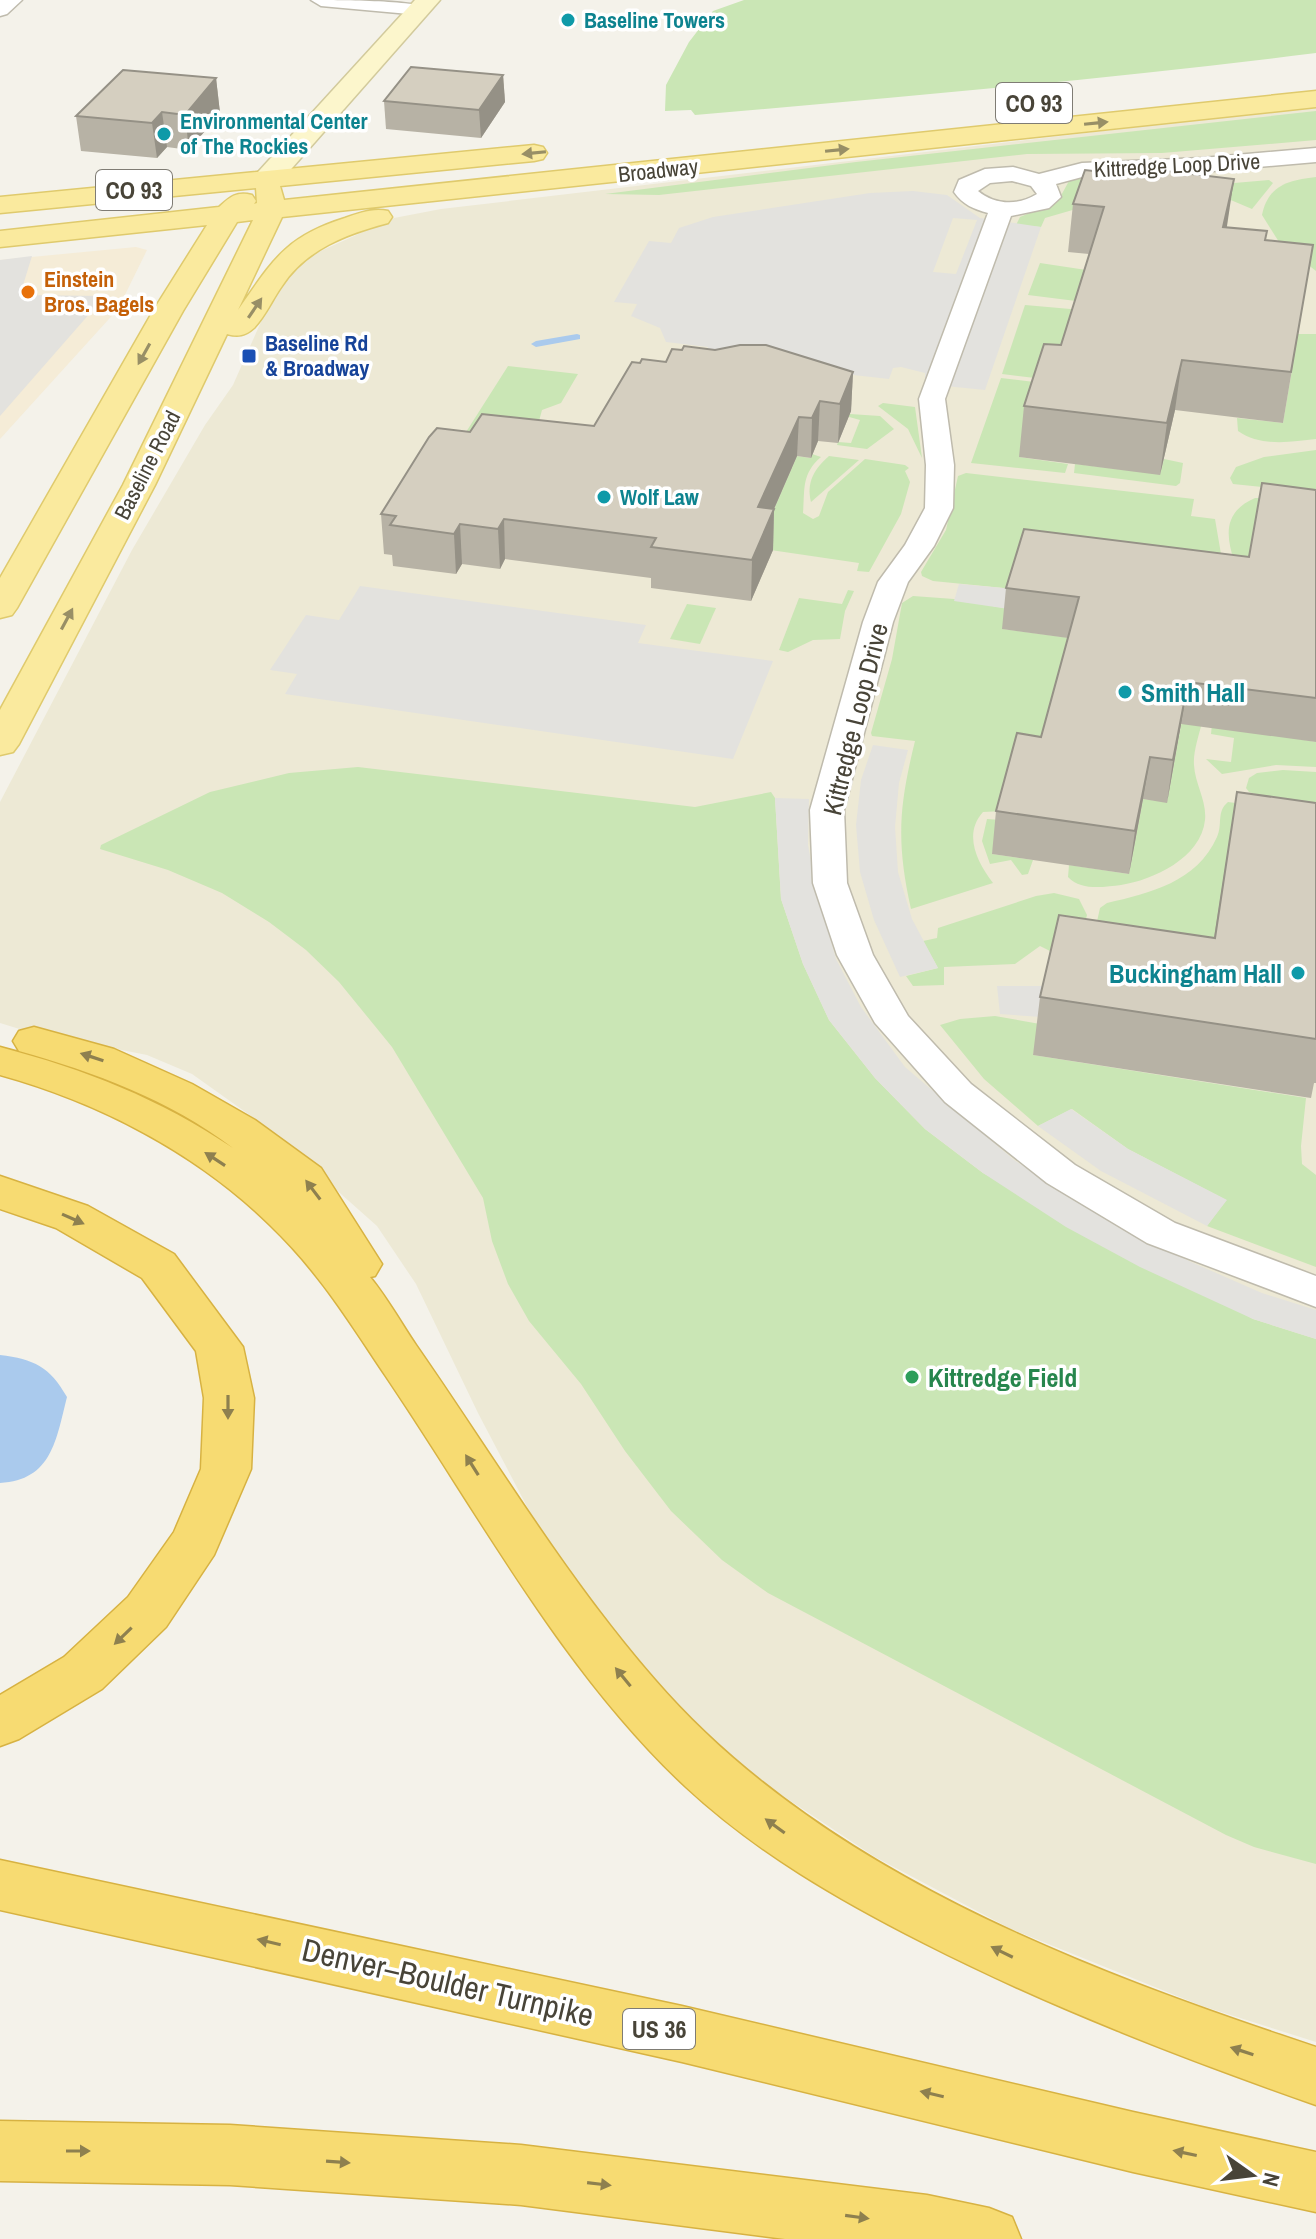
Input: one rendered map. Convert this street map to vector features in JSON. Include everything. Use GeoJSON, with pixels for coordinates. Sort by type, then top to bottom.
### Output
{"type":"FeatureCollection","features":[{"type":"Feature","properties":{"kind":"highway"},"geometry":{"type":"LineString","coordinates":[[0,1031],[99,1059],[177,1094],[239,1130],[305,1179],[349,1246],[376,1296],[399,1358]]}},
{"type":"Feature","properties":{"kind":"highway"},"geometry":{"type":"LineString","coordinates":[[0,1061],[73,1082],[216,1158],[271,1200],[323,1251],[361,1299],[446,1423],[554,1590],[672,1737],[731,1794],[799,1842],[894,1900],[1005,1954],[1194,2035],[1316,2076]]}},
{"type":"Feature","properties":{"kind":"highway"},"geometry":{"type":"LineString","coordinates":[[0,1192],[72,1217],[158,1266],[219,1347],[229,1398],[226,1469],[196,1541],[147,1612],[83,1673],[0,1723]]}},
{"type":"Feature","properties":{"kind":"highway","name":"Denver–Boulder Turnpike"},"geometry":{"type":"LineString","coordinates":[[0,1885],[682,2034],[1316,2182]]}},
{"type":"Feature","properties":{"kind":"highway"},"geometry":{"type":"LineString","coordinates":[[0,2151],[230,2155],[521,2175],[927,2226],[989,2239]]}},
{"type":"Feature","properties":{"kind":"main road"},"geometry":{"type":"LineString","coordinates":[[1200,86],[1316,74]]}},
{"type":"Feature","properties":{"kind":"main road","name":"Broadway"},"geometry":{"type":"LineString","coordinates":[[0,239],[1316,99]]}},
{"type":"Feature","properties":{"kind":"main road","name":"CO 93"},"geometry":{"type":"LineString","coordinates":[[0,205],[560,150]]}},
{"type":"Feature","properties":{"kind":"main road"},"geometry":{"type":"LineString","coordinates":[[199,361],[255,313],[268,285],[295,252],[333,231],[391,213],[434,205],[760,159]]}},
{"type":"Feature","properties":{"kind":"main road"},"geometry":{"type":"LineString","coordinates":[[268,178],[272,210]]}},
{"type":"Feature","properties":{"kind":"main road"},"geometry":{"type":"LineString","coordinates":[[0,608],[168,311],[227,215],[268,178]]}},
{"type":"Feature","properties":{"kind":"main road"},"geometry":{"type":"LineString","coordinates":[[0,221],[199,200],[232,192],[268,178]]}},
{"type":"Feature","properties":{"kind":"main road","name":"Baseline Road"},"geometry":{"type":"LineString","coordinates":[[0,744],[127,507],[272,210]]}},
{"type":"Feature","properties":{"kind":"main road"},"geometry":{"type":"LineString","coordinates":[[79,468],[103,478],[118,490],[127,507]]}},
{"type":"Feature","properties":{"kind":"street"},"geometry":{"type":"LineString","coordinates":[[0,10],[12,0]]}},
{"type":"Feature","properties":{"kind":"street"},"geometry":{"type":"LineString","coordinates":[[321,0],[424,4]]}},
{"type":"Feature","properties":{"kind":"street"},"geometry":{"type":"LineString","coordinates":[[268,178],[424,4]]}},
{"type":"Feature","properties":{"kind":"street","name":"Kittredge Loop Drive"},"geometry":{"type":"LineString","coordinates":[[1039,181],[1082,170],[1202,165],[1316,155]]}},
{"type":"Feature","properties":{"kind":"street"},"geometry":{"type":"LineString","coordinates":[[1020,175],[1039,181],[1049,190],[1045,201],[1028,207],[1002,208],[974,201],[966,192],[967,185],[979,177],[1020,175]]}},
{"type":"Feature","properties":{"kind":"street","name":"Kittredge Loop Drive"},"geometry":{"type":"LineString","coordinates":[[1002,208],[932,399],[940,465],[939,508],[919,546],[893,582],[878,622],[827,810],[830,883],[855,955],[893,1023],[958,1093],[1061,1174],[1161,1233],[1316,1292]]}},
{"type":"Feature","properties":{"kind":"shaded area"},"geometry":{"type":"Polygon","coordinates":[[[1316,106],[1316,2042],[1202,2006],[1011,1929],[875,1857],[759,1780],[675,1705],[554,1558],[478,1413],[416,1284],[377,1226],[261,1123],[192,1074],[147,1055],[0,1023],[0,802],[132,550],[205,425],[233,385],[275,290],[303,259],[394,218],[441,209],[1316,106]]]}},
{"type":"Feature","properties":{"kind":"shaded area"},"geometry":{"type":"Polygon","coordinates":[[[913,191],[947,195],[980,218],[1041,227],[985,390],[925,384],[925,373],[901,367],[893,368],[889,379],[703,358],[708,347],[666,342],[660,328],[631,316],[637,304],[614,302],[649,241],[671,243],[679,228],[713,217],[870,193],[913,191]],[[953,218],[933,272],[956,274],[977,220],[953,218]]]}},
{"type":"Feature","properties":{"kind":"shaded area"},"geometry":{"type":"Polygon","coordinates":[[[136,247],[147,250],[118,309],[0,439],[0,260],[136,247]]]}},
{"type":"Feature","properties":{"kind":"shaded area"},"geometry":{"type":"Polygon","coordinates":[[[32,256],[20,295],[105,296],[0,416],[0,260],[32,256]]]}},
{"type":"Feature","properties":{"kind":"shaded area"},"geometry":{"type":"Polygon","coordinates":[[[959,584],[1014,589],[1009,609],[954,601],[959,584]]]}},
{"type":"Feature","properties":{"kind":"shaded area"},"geometry":{"type":"Polygon","coordinates":[[[360,586],[646,625],[638,643],[773,661],[733,759],[285,694],[297,674],[270,670],[306,615],[339,620],[360,586]]]}},
{"type":"Feature","properties":{"kind":"shaded area"},"geometry":{"type":"Polygon","coordinates":[[[873,745],[908,750],[899,783],[895,827],[898,872],[912,919],[938,968],[900,977],[874,920],[860,872],[856,825],[861,780],[873,745]]]}},
{"type":"Feature","properties":{"kind":"shaded area"},"geometry":{"type":"Polygon","coordinates":[[[775,798],[809,799],[808,845],[817,893],[836,959],[861,1007],[905,1067],[1014,1160],[1108,1220],[1262,1293],[1316,1310],[1316,1339],[1253,1319],[1140,1267],[1066,1227],[983,1173],[925,1129],[875,1078],[829,1020],[803,964],[781,899],[775,798]]]}},
{"type":"Feature","properties":{"kind":"shaded area"},"geometry":{"type":"Polygon","coordinates":[[[997,986],[1048,986],[1041,1017],[1000,1014],[997,986]]]}},
{"type":"Feature","properties":{"kind":"shaded area"},"geometry":{"type":"Polygon","coordinates":[[[1071,1109],[1128,1149],[1227,1200],[1207,1226],[1101,1171],[1038,1126],[1071,1109]]]}},
{"type":"Feature","properties":{"kind":"green space"},"geometry":{"type":"Polygon","coordinates":[[[744,0],[1316,0],[1316,53],[1083,79],[695,115],[691,110],[665,111],[666,85],[689,42],[713,11],[744,0]]]}},
{"type":"Feature","properties":{"kind":"green space"},"geometry":{"type":"Polygon","coordinates":[[[1316,111],[1316,140],[1162,153],[1027,154],[659,195],[605,194],[856,162],[1316,111]]]}},
{"type":"Feature","properties":{"kind":"green space"},"geometry":{"type":"Polygon","coordinates":[[[1097,175],[1076,209],[1045,218],[1041,227],[1016,225],[1020,217],[1058,201],[1069,181],[1097,175]]]}},
{"type":"Feature","properties":{"kind":"green space"},"geometry":{"type":"Polygon","coordinates":[[[1316,177],[1316,271],[1279,242],[1262,215],[1269,197],[1281,186],[1316,177]]]}},
{"type":"Feature","properties":{"kind":"green space"},"geometry":{"type":"Polygon","coordinates":[[[1269,180],[1273,183],[1252,209],[1226,198],[1211,185],[1269,180]]]}},
{"type":"Feature","properties":{"kind":"green space"},"geometry":{"type":"Polygon","coordinates":[[[1040,263],[1093,271],[1084,302],[1028,295],[1040,263]]]}},
{"type":"Feature","properties":{"kind":"green space"},"geometry":{"type":"Polygon","coordinates":[[[1025,305],[1082,310],[1060,381],[1002,374],[1025,305]]]}},
{"type":"Feature","properties":{"kind":"green space"},"geometry":{"type":"Polygon","coordinates":[[[1298,334],[1316,334],[1316,439],[1276,442],[1256,439],[1238,431],[1237,418],[1283,423],[1298,334]]]}},
{"type":"Feature","properties":{"kind":"green space"},"geometry":{"type":"Polygon","coordinates":[[[508,366],[578,374],[561,403],[542,410],[539,421],[447,462],[508,366]]]}},
{"type":"Feature","properties":{"kind":"green space"},"geometry":{"type":"Polygon","coordinates":[[[1001,378],[1059,385],[1019,457],[1068,464],[1065,473],[971,463],[1001,378]]]}},
{"type":"Feature","properties":{"kind":"green space"},"geometry":{"type":"Polygon","coordinates":[[[883,403],[915,407],[922,458],[908,429],[878,406],[883,403]]]}},
{"type":"Feature","properties":{"kind":"green space"},"geometry":{"type":"Polygon","coordinates":[[[835,413],[880,416],[894,429],[867,449],[837,445],[838,442],[851,443],[860,420],[835,413]]]}},
{"type":"Feature","properties":{"kind":"green space"},"geometry":{"type":"Polygon","coordinates":[[[1316,450],[1316,500],[1272,488],[1233,484],[1230,478],[1236,467],[1264,457],[1316,450]]]}},
{"type":"Feature","properties":{"kind":"green space"},"geometry":{"type":"Polygon","coordinates":[[[812,454],[821,457],[807,476],[803,513],[813,519],[819,516],[828,492],[865,459],[909,468],[905,471],[910,482],[901,514],[869,572],[857,571],[859,563],[757,548],[797,456],[810,458],[812,454]]]}},
{"type":"Feature","properties":{"kind":"green space"},"geometry":{"type":"Polygon","coordinates":[[[829,456],[859,460],[811,502],[812,477],[829,456]]]}},
{"type":"Feature","properties":{"kind":"green space"},"geometry":{"type":"Polygon","coordinates":[[[1164,459],[1183,463],[1180,483],[1176,486],[1074,473],[1075,464],[1160,474],[1164,459]]]}},
{"type":"Feature","properties":{"kind":"green space"},"geometry":{"type":"Polygon","coordinates":[[[966,473],[1194,499],[1191,516],[1215,519],[1221,554],[1014,589],[933,581],[922,576],[921,572],[946,530],[958,476],[966,473]]]}},
{"type":"Feature","properties":{"kind":"green space"},"geometry":{"type":"Polygon","coordinates":[[[1255,498],[1283,498],[1244,589],[1231,550],[1229,526],[1241,506],[1255,498]]]}},
{"type":"Feature","properties":{"kind":"green space"},"geometry":{"type":"Polygon","coordinates":[[[848,590],[854,591],[845,611],[840,639],[813,640],[788,652],[779,650],[799,598],[842,604],[848,590]]]}},
{"type":"Feature","properties":{"kind":"green space"},"geometry":{"type":"Polygon","coordinates":[[[913,596],[954,599],[1009,609],[1003,629],[1214,657],[1037,779],[1003,811],[983,812],[974,829],[974,848],[993,883],[911,909],[903,864],[901,824],[915,741],[872,736],[871,733],[892,659],[902,603],[913,596]]]}},
{"type":"Feature","properties":{"kind":"green space"},"geometry":{"type":"Polygon","coordinates":[[[687,604],[716,608],[700,644],[670,639],[687,604]]]}},
{"type":"Feature","properties":{"kind":"green space"},"geometry":{"type":"Polygon","coordinates":[[[1182,720],[1202,722],[1194,765],[1205,820],[1195,845],[1174,865],[1134,882],[1093,887],[1073,881],[1068,877],[1069,865],[1129,874],[1143,799],[1167,802],[1182,720]]]}},
{"type":"Feature","properties":{"kind":"green space"},"geometry":{"type":"Polygon","coordinates":[[[1212,724],[1316,742],[1316,767],[1276,765],[1222,774],[1206,759],[1231,762],[1234,738],[1211,734],[1212,724]]]}},
{"type":"Feature","properties":{"kind":"green space"},"geometry":{"type":"Polygon","coordinates":[[[358,767],[695,807],[771,792],[775,798],[781,899],[803,964],[829,1020],[875,1078],[925,1129],[983,1173],[1253,1319],[1316,1339],[1316,1864],[1254,1847],[1226,1835],[768,1593],[722,1560],[671,1511],[625,1451],[581,1384],[529,1321],[508,1284],[492,1241],[483,1198],[392,1047],[339,982],[306,950],[222,893],[168,870],[100,849],[101,845],[210,792],[289,773],[358,767]]]}},
{"type":"Feature","properties":{"kind":"green space"},"geometry":{"type":"Polygon","coordinates":[[[1283,770],[1316,772],[1316,813],[1249,792],[1246,788],[1249,778],[1257,773],[1283,770]]]}},
{"type":"Feature","properties":{"kind":"green space"},"geometry":{"type":"Polygon","coordinates":[[[1228,802],[1250,805],[1210,963],[1096,926],[1100,908],[1107,903],[1155,890],[1185,875],[1197,865],[1217,837],[1222,810],[1228,802]]]}},
{"type":"Feature","properties":{"kind":"green space"},"geometry":{"type":"Polygon","coordinates":[[[987,819],[1001,820],[992,854],[1033,860],[1028,874],[1022,875],[1011,860],[990,864],[982,841],[987,819]]]}},
{"type":"Feature","properties":{"kind":"green space"},"geometry":{"type":"Polygon","coordinates":[[[1054,893],[1079,899],[1087,915],[1062,957],[1040,946],[1015,964],[944,967],[944,985],[913,986],[906,976],[938,968],[923,941],[937,938],[938,928],[1054,893]]]}},
{"type":"Feature","properties":{"kind":"green space"},"geometry":{"type":"Polygon","coordinates":[[[995,1016],[1040,1024],[1033,1055],[1306,1098],[1302,1164],[1316,1175],[1316,1267],[1207,1226],[1226,1200],[1128,1149],[1072,1109],[1038,1126],[984,1079],[940,1025],[960,1019],[995,1016]]]}},
{"type":"Feature","properties":{"kind":"water"},"geometry":{"type":"Polygon","coordinates":[[[0,1355],[40,1366],[54,1378],[67,1397],[55,1442],[41,1466],[17,1480],[0,1483],[0,1355]]]}},
{"type":"Feature","properties":{"kind":"building"},"geometry":{"type":"Polygon","coordinates":[[[411,67],[503,75],[479,110],[384,101],[411,67]]]}},
{"type":"Feature","properties":{"kind":"building"},"geometry":{"type":"Polygon","coordinates":[[[123,70],[216,78],[185,115],[162,112],[152,123],[76,116],[123,70]]]}},
{"type":"Feature","properties":{"kind":"building"},"geometry":{"type":"Polygon","coordinates":[[[1132,167],[1234,179],[1223,227],[1267,231],[1265,240],[1313,245],[1291,372],[1182,360],[1167,423],[1024,406],[1044,344],[1061,345],[1104,207],[1073,204],[1085,170],[1129,175],[1132,167]]]}},
{"type":"Feature","properties":{"kind":"building"},"geometry":{"type":"Polygon","coordinates":[[[740,345],[766,345],[853,372],[840,404],[820,401],[812,418],[799,417],[758,507],[774,509],[752,560],[651,547],[656,538],[504,519],[498,529],[460,524],[454,534],[390,525],[396,516],[381,514],[437,428],[470,432],[482,414],[594,426],[632,362],[640,363],[642,359],[666,362],[672,349],[682,350],[684,346],[715,350],[740,345]]]}},
{"type":"Feature","properties":{"kind":"building","name":"Smith Hall"},"geometry":{"type":"Polygon","coordinates":[[[1262,483],[1316,490],[1316,698],[1188,682],[1173,760],[1150,757],[1135,831],[996,811],[1017,733],[1041,737],[1079,597],[1006,588],[1024,529],[1249,557],[1262,483]]]}},
{"type":"Feature","properties":{"kind":"building"},"geometry":{"type":"Polygon","coordinates":[[[1237,792],[1316,803],[1316,1039],[1040,997],[1059,915],[1215,938],[1237,792]]]}},
{"type":"Feature","properties":{"kind":"waterway"},"geometry":{"type":"LineString","coordinates":[[536,344],[577,337]]}},
{"type":"Feature","properties":{"kind":"place","name":"Baseline Towers"},"geometry":{"type":"Point","coordinates":[568,20]}},
{"type":"Feature","properties":{"kind":"place","name":"Environmental Center of The Rockies"},"geometry":{"type":"Point","coordinates":[164,134]}},
{"type":"Feature","properties":{"kind":"place","name":"Einstein Bros. Bagels"},"geometry":{"type":"Point","coordinates":[28,292]}},
{"type":"Feature","properties":{"kind":"place","name":"Baseline Rd & Broadway"},"geometry":{"type":"Point","coordinates":[249,356]}},
{"type":"Feature","properties":{"kind":"place","name":"Wolf Law"},"geometry":{"type":"Point","coordinates":[604,497]}},
{"type":"Feature","properties":{"kind":"place","name":"Smith Hall"},"geometry":{"type":"Point","coordinates":[1125,692]}},
{"type":"Feature","properties":{"kind":"place","name":"Buckingham Hall"},"geometry":{"type":"Point","coordinates":[1298,973]}},
{"type":"Feature","properties":{"kind":"place","name":"Kittredge Field"},"geometry":{"type":"Point","coordinates":[912,1377]}}]}
